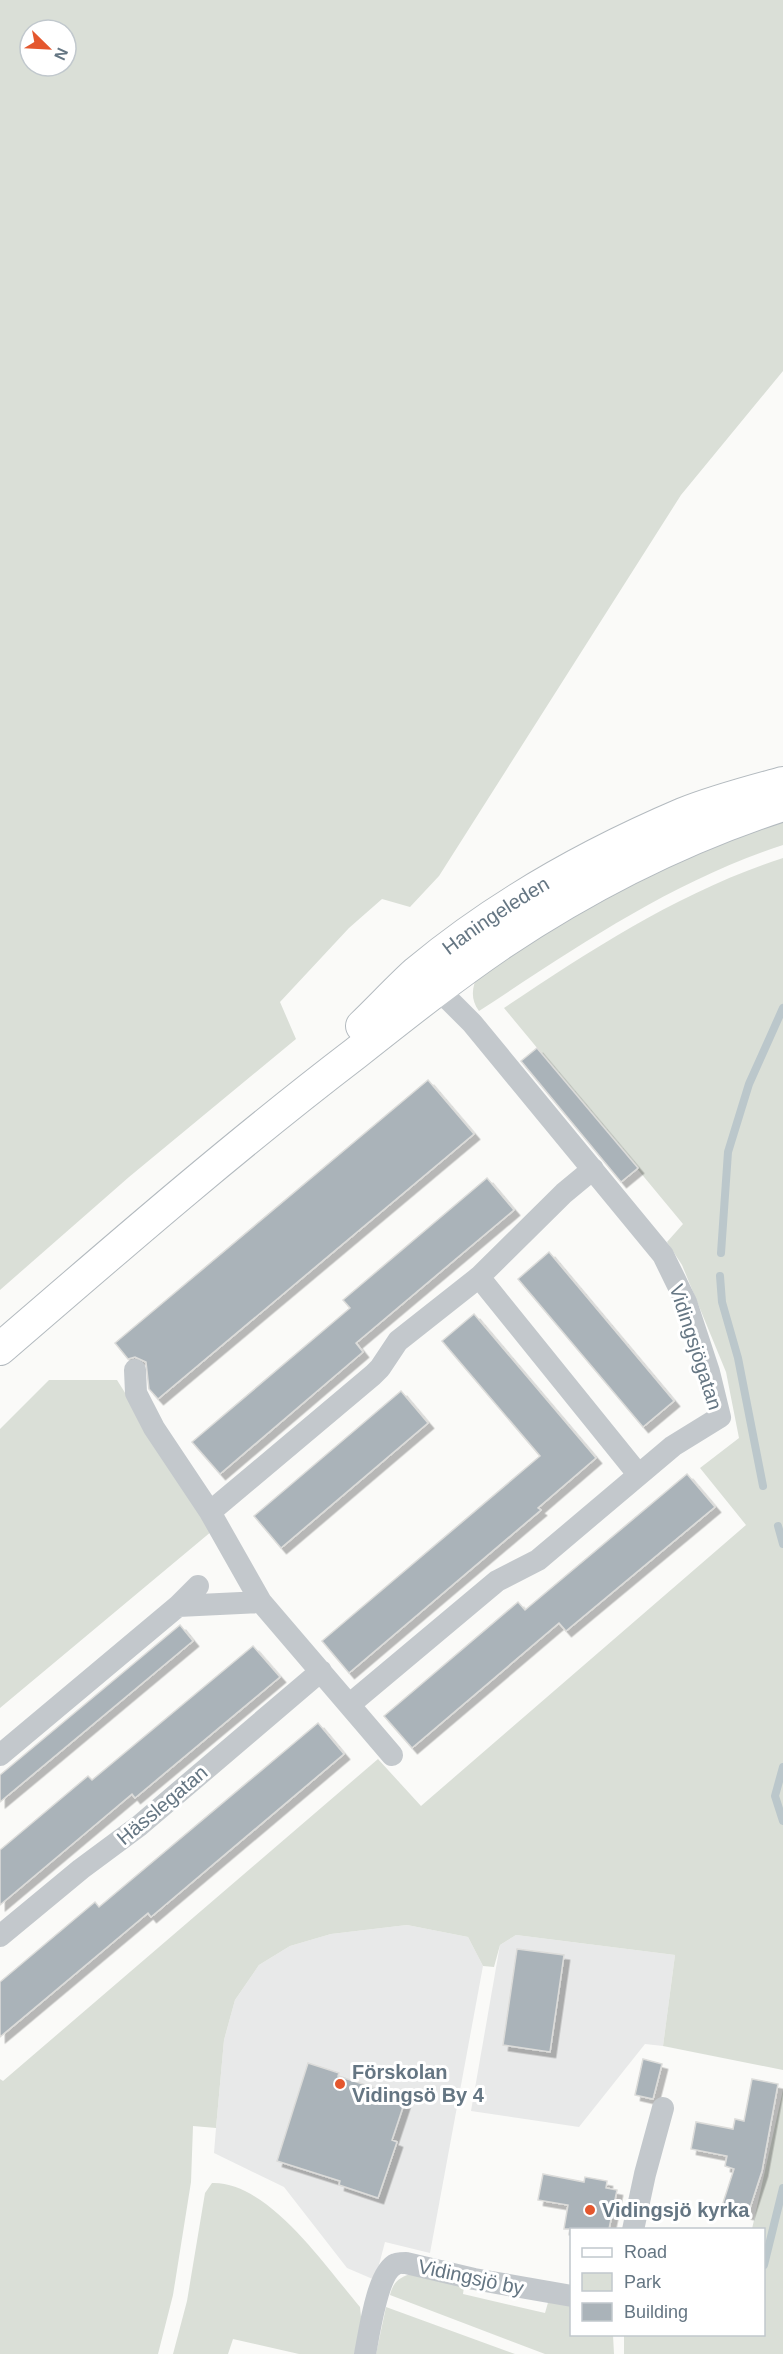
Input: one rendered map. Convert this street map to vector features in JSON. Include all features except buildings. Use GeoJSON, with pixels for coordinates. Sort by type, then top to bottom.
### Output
{"type":"FeatureCollection","features":[{"type":"Feature","properties":{"kind":"main road","name":"Haningeleden"},"geometry":{"type":"LineString","coordinates":[[0,1349],[426,982],[494,916],[578,866],[684,814],[783,783]]}},
{"type":"Feature","properties":{"kind":"main road","name":"Haningeleden"},"geometry":{"type":"LineString","coordinates":[[426,982],[502,943],[621,872],[678,845],[783,805]]}},
{"type":"Feature","properties":{"kind":"main road","name":"Haningeleden"},"geometry":{"type":"LineString","coordinates":[[0,1329],[122,1243]]}},
{"type":"Feature","properties":{"kind":"street","name":"Vidingsjögatan"},"geometry":{"type":"LineString","coordinates":[[349,1705],[497,1581],[538,1560],[673,1446],[720,1418],[709,1372],[686,1302],[663,1255],[471,1023],[426,982]]}},
{"type":"Feature","properties":{"kind":"street"},"geometry":{"type":"LineString","coordinates":[[210,1512],[373,1375],[398,1341],[479,1277],[564,1193],[593,1168]]}},
{"type":"Feature","properties":{"kind":"street"},"geometry":{"type":"LineString","coordinates":[[479,1277],[638,1474]]}},
{"type":"Feature","properties":{"kind":"street"},"geometry":{"type":"LineString","coordinates":[[135,1370],[136,1393],[154,1428],[210,1512],[261,1602],[392,1755]]}},
{"type":"Feature","properties":{"kind":"street"},"geometry":{"type":"LineString","coordinates":[[0,1755],[178,1606],[198,1586]]}},
{"type":"Feature","properties":{"kind":"street"},"geometry":{"type":"LineString","coordinates":[[178,1606],[261,1602]]}},
{"type":"Feature","properties":{"kind":"street","name":"Hässlegatan"},"geometry":{"type":"LineString","coordinates":[[0,1936],[81,1869],[139,1826],[321,1671]]}},
{"type":"Feature","properties":{"kind":"street"},"geometry":{"type":"LineString","coordinates":[[633,2228],[663,2108]]}},
{"type":"Feature","properties":{"kind":"street","name":"Vidingsjö by"},"geometry":{"type":"LineString","coordinates":[[365,2354],[377,2298],[387,2272],[396,2263],[570,2296]]}},
{"type":"Feature","properties":{"kind":"shaded area","name":"Förskolan Vidingsö By 4"},"geometry":{"type":"Polygon","coordinates":[[[407,1925],[468,1937],[483,1966],[430,2253],[385,2242],[375,2280],[347,2268],[284,2187],[214,2153],[216,2128],[224,2040],[235,2000],[259,1965],[290,1946],[331,1934],[407,1925]]]}},
{"type":"Feature","properties":{"kind":"shaded area","name":"Förskolan Vidingsö By 4"},"geometry":{"type":"Polygon","coordinates":[[[516,1935],[675,1955],[663,2046],[645,2044],[579,2127],[471,2111],[500,1945],[516,1935]]]}},
{"type":"Feature","properties":{"kind":"green space"},"geometry":{"type":"Polygon","coordinates":[[[0,0],[783,0],[783,371],[681,495],[439,876],[410,907],[382,899],[349,928],[280,1002],[296,1039],[129,1177],[0,1290],[0,0]]]}},
{"type":"Feature","properties":{"kind":"green space"},"geometry":{"type":"Polygon","coordinates":[[[783,817],[783,845],[742,860],[663,897],[588,940],[479,1011],[474,1002],[473,993],[478,974],[634,878],[783,817]]]}},
{"type":"Feature","properties":{"kind":"green space"},"geometry":{"type":"Polygon","coordinates":[[[783,858],[783,2070],[663,2046],[675,1955],[516,1935],[500,1945],[494,1967],[483,1966],[468,1937],[407,1925],[331,1934],[290,1946],[259,1965],[235,2000],[224,2040],[216,2128],[193,2126],[191,2182],[173,2295],[158,2354],[0,2354],[0,2079],[3,2081],[378,1759],[421,1806],[746,1525],[700,1468],[739,1438],[726,1372],[682,1265],[667,1242],[683,1224],[504,1008],[604,943],[673,904],[783,858]]]}},
{"type":"Feature","properties":{"kind":"green space"},"geometry":{"type":"Polygon","coordinates":[[[49,1380],[117,1380],[212,1531],[0,1708],[0,1429],[49,1380]]]}},
{"type":"Feature","properties":{"kind":"green space"},"geometry":{"type":"Polygon","coordinates":[[[783,2090],[783,2354],[624,2354],[624,2336],[765,2336],[765,2228],[752,2228],[783,2090]]]}},
{"type":"Feature","properties":{"kind":"green space"},"geometry":{"type":"Polygon","coordinates":[[[212,2183],[233,2186],[254,2196],[294,2229],[330,2270],[360,2307],[362,2326],[354,2354],[299,2354],[233,2339],[228,2354],[173,2354],[187,2301],[205,2193],[212,2183]]]}},
{"type":"Feature","properties":{"kind":"green space"},"geometry":{"type":"Polygon","coordinates":[[[410,2274],[464,2287],[463,2294],[545,2313],[549,2299],[570,2302],[570,2336],[613,2336],[614,2354],[545,2354],[390,2295],[393,2287],[402,2277],[410,2274]]]}},
{"type":"Feature","properties":{"kind":"green space"},"geometry":{"type":"Polygon","coordinates":[[[386,2307],[515,2354],[376,2354],[386,2307]]]}},
{"type":"Feature","properties":{"kind":"waterway"},"geometry":{"type":"LineString","coordinates":[[721,1253],[728,1152],[749,1084],[783,1008]]}},
{"type":"Feature","properties":{"kind":"waterway"},"geometry":{"type":"LineString","coordinates":[[720,1276],[722,1302],[738,1358],[763,1486]]}},
{"type":"Feature","properties":{"kind":"waterway"},"geometry":{"type":"LineString","coordinates":[[778,1526],[783,1544]]}},
{"type":"Feature","properties":{"kind":"waterway"},"geometry":{"type":"LineString","coordinates":[[783,1767],[775,1796],[783,1821]]}},
{"type":"Feature","properties":{"kind":"waterway"},"geometry":{"type":"LineString","coordinates":[[765,2261],[783,2188]]}},
{"type":"Feature","properties":{"kind":"place","name":"Förskolan Vidingsö By 4"},"geometry":{"type":"Point","coordinates":[340,2084]}},
{"type":"Feature","properties":{"kind":"place","name":"Vidingsjö kyrka"},"geometry":{"type":"Point","coordinates":[590,2210]}}]}
